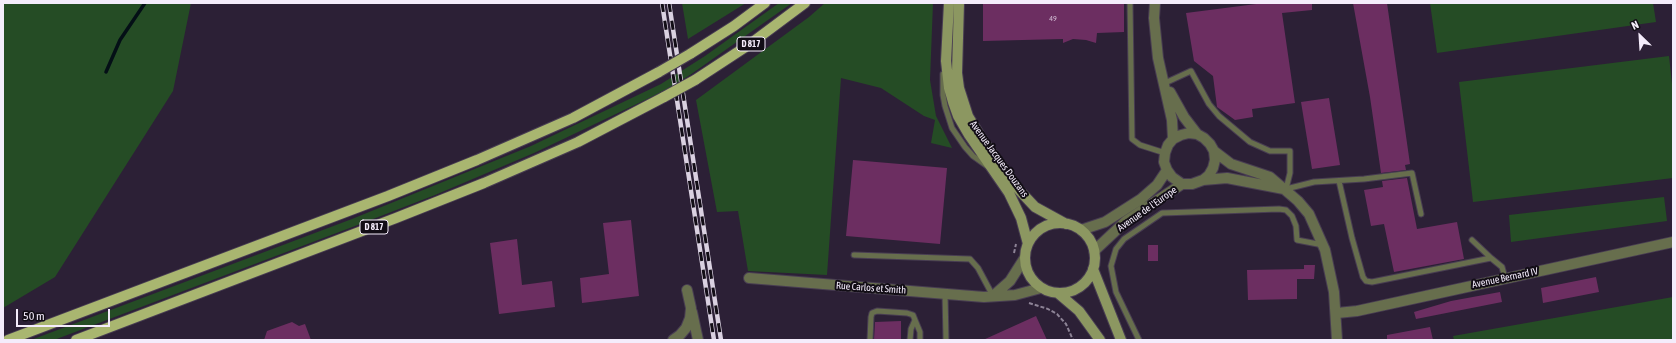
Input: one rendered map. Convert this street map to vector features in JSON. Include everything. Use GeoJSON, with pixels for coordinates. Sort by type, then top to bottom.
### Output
{"type":"FeatureCollection","features":[{"type":"Feature","properties":{"kind":"main road","name":"D 817"},"geometry":{"type":"LineString","coordinates":[[8,340],[388,196],[484,157],[573,118],[690,54],[734,26],[765,3]]}},
{"type":"Feature","properties":{"kind":"main road","name":"D 817"},"geometry":{"type":"LineString","coordinates":[[76,340],[396,218],[484,183],[578,142],[695,80],[750,44],[805,3]]}},
{"type":"Feature","properties":{"kind":"main road","name":"Avenue Jacques Douzans"},"geometry":{"type":"LineString","coordinates":[[949,3],[946,61],[949,88],[958,116],[969,135],[1009,193],[1021,218],[1028,244]]}},
{"type":"Feature","properties":{"kind":"main road","name":"Avenue Jacques Douzans"},"geometry":{"type":"LineString","coordinates":[[959,3],[957,73],[959,88],[968,116],[982,139],[1019,190],[1035,207],[1066,224]]}},
{"type":"Feature","properties":{"kind":"main road"},"geometry":{"type":"LineString","coordinates":[[1093,270],[1086,282],[1074,291],[1059,294],[1051,292],[1041,288],[1031,279],[1027,271],[1024,259],[1028,244],[1035,233],[1050,224],[1066,224],[1081,230],[1088,236],[1094,251],[1093,270],[1121,340]]}},
{"type":"Feature","properties":{"kind":"main road"},"geometry":{"type":"LineString","coordinates":[[1059,294],[1079,311],[1100,340]]}},
{"type":"Feature","properties":{"kind":"street"},"geometry":{"type":"LineString","coordinates":[[1157,3],[1154,18],[1158,58],[1172,120],[1173,139]]}},
{"type":"Feature","properties":{"kind":"street"},"geometry":{"type":"LineString","coordinates":[[1165,84],[1184,117],[1197,134]]}},
{"type":"Feature","properties":{"kind":"street"},"geometry":{"type":"LineString","coordinates":[[1286,189],[1227,178],[1203,180],[1192,184],[1182,184],[1172,177],[1167,170],[1164,162],[1164,153],[1173,139],[1189,133],[1197,134],[1204,138],[1214,151],[1231,164],[1270,177],[1286,189],[1298,201],[1309,214],[1323,245],[1334,292],[1337,313],[1337,340]]}},
{"type":"Feature","properties":{"kind":"street"},"geometry":{"type":"LineString","coordinates":[[1203,180],[1209,175],[1213,168],[1215,160],[1214,151]]}},
{"type":"Feature","properties":{"kind":"street","name":"Avenue de l'Europe"},"geometry":{"type":"LineString","coordinates":[[1081,230],[1105,222],[1141,200],[1157,185],[1167,170]]}},
{"type":"Feature","properties":{"kind":"street","name":"Avenue de l'Europe"},"geometry":{"type":"LineString","coordinates":[[1094,251],[1126,221],[1182,184]]}},
{"type":"Feature","properties":{"kind":"street","name":"Avenue Bernard IV"},"geometry":{"type":"LineString","coordinates":[[1337,313],[1673,242]]}},
{"type":"Feature","properties":{"kind":"street"},"geometry":{"type":"LineString","coordinates":[[993,296],[1010,281],[1024,259]]}},
{"type":"Feature","properties":{"kind":"street","name":"Rue Carlos et Smith"},"geometry":{"type":"LineString","coordinates":[[749,278],[984,297],[1015,295],[1041,288]]}},
{"type":"Feature","properties":{"kind":"street"},"geometry":{"type":"LineString","coordinates":[[687,290],[698,340]]}},
{"type":"Feature","properties":{"kind":"street"},"geometry":{"type":"LineString","coordinates":[[673,340],[686,328],[690,318],[691,308]]}},
{"type":"Feature","properties":{"kind":"lane"},"geometry":{"type":"LineString","coordinates":[[1130,3],[1132,139],[1140,145],[1164,153]]}},
{"type":"Feature","properties":{"kind":"lane"},"geometry":{"type":"LineString","coordinates":[[1165,84],[1191,71],[1209,104],[1224,120],[1250,142],[1270,151],[1290,152],[1290,173],[1286,189],[1314,182],[1339,181],[1412,173],[1421,214]]}},
{"type":"Feature","properties":{"kind":"lane"},"geometry":{"type":"LineString","coordinates":[[1339,181],[1352,238],[1363,277],[1366,281],[1372,282],[1491,258]]}},
{"type":"Feature","properties":{"kind":"lane"},"geometry":{"type":"LineString","coordinates":[[1139,340],[1116,292],[1111,266],[1116,249],[1124,239],[1162,213],[1286,210],[1292,216],[1296,226],[1297,240],[1323,245]]}},
{"type":"Feature","properties":{"kind":"lane"},"geometry":{"type":"LineString","coordinates":[[1472,240],[1502,267],[1505,278]]}},
{"type":"Feature","properties":{"kind":"lane"},"geometry":{"type":"LineString","coordinates":[[854,255],[970,259],[978,268],[993,296]]}},
{"type":"Feature","properties":{"kind":"lane"},"geometry":{"type":"LineString","coordinates":[[945,294],[946,340]]}},
{"type":"Feature","properties":{"kind":"lane"},"geometry":{"type":"LineString","coordinates":[[870,340],[872,313],[877,311],[907,312],[913,315],[920,332],[920,340]]}},
{"type":"Feature","properties":{"kind":"lane"},"geometry":{"type":"LineString","coordinates":[[910,340],[911,329],[915,320]]}},
{"type":"Feature","properties":{"kind":"path"},"geometry":{"type":"LineString","coordinates":[[1024,302],[1048,309],[1057,314],[1066,324],[1073,340]]}},
{"type":"Feature","properties":{"kind":"green space"},"geometry":{"type":"Polygon","coordinates":[[[3,3],[191,3],[173,91],[55,277],[3,308],[3,3]]]}},
{"type":"Feature","properties":{"kind":"green space"},"geometry":{"type":"Polygon","coordinates":[[[682,3],[746,3],[688,39],[682,3]]]}},
{"type":"Feature","properties":{"kind":"green space"},"geometry":{"type":"Polygon","coordinates":[[[779,3],[792,3],[690,75],[662,92],[534,153],[435,195],[54,340],[31,340],[352,219],[531,146],[661,84],[705,56],[779,3]]]}},
{"type":"Feature","properties":{"kind":"green space"},"geometry":{"type":"Polygon","coordinates":[[[825,3],[933,3],[930,80],[936,116],[952,148],[931,143],[935,120],[924,116],[881,88],[841,78],[827,275],[748,271],[738,211],[717,212],[696,100],[809,17],[825,3]]]}},
{"type":"Feature","properties":{"kind":"green space"},"geometry":{"type":"Polygon","coordinates":[[[1430,3],[1653,3],[1656,22],[1437,53],[1430,3]]]}},
{"type":"Feature","properties":{"kind":"green space"},"geometry":{"type":"Polygon","coordinates":[[[1669,56],[1673,93],[1673,178],[1473,202],[1459,82],[1669,56]]]}},
{"type":"Feature","properties":{"kind":"green space"},"geometry":{"type":"Polygon","coordinates":[[[1664,197],[1667,221],[1511,242],[1509,215],[1664,197]]]}},
{"type":"Feature","properties":{"kind":"green space"},"geometry":{"type":"Polygon","coordinates":[[[1673,297],[1673,340],[1454,340],[1453,336],[1673,297]]]}},
{"type":"Feature","properties":{"kind":"building"},"geometry":{"type":"Polygon","coordinates":[[[983,3],[1124,3],[1124,32],[1097,33],[1096,43],[1086,40],[1073,39],[1063,43],[1063,39],[983,41],[983,3]]]}},
{"type":"Feature","properties":{"kind":"building"},"geometry":{"type":"Polygon","coordinates":[[[1264,3],[1312,3],[1312,10],[1282,13],[1295,103],[1252,109],[1253,117],[1235,120],[1217,107],[1213,76],[1194,61],[1186,13],[1264,3]]]}},
{"type":"Feature","properties":{"kind":"building"},"geometry":{"type":"Polygon","coordinates":[[[1353,3],[1387,3],[1410,164],[1405,165],[1406,170],[1381,173],[1370,97],[1353,3]]]}},
{"type":"Feature","properties":{"kind":"building"},"geometry":{"type":"Polygon","coordinates":[[[1329,98],[1340,165],[1312,169],[1301,102],[1329,98]]]}},
{"type":"Feature","properties":{"kind":"building"},"geometry":{"type":"Polygon","coordinates":[[[853,160],[947,168],[940,244],[846,236],[853,160]]]}},
{"type":"Feature","properties":{"kind":"building"},"geometry":{"type":"Polygon","coordinates":[[[1407,178],[1417,229],[1457,222],[1464,259],[1394,272],[1384,224],[1371,226],[1364,190],[1383,187],[1382,181],[1407,178]]]}},
{"type":"Feature","properties":{"kind":"building"},"geometry":{"type":"Polygon","coordinates":[[[631,220],[639,296],[582,303],[580,278],[609,274],[603,223],[631,220]]]}},
{"type":"Feature","properties":{"kind":"building"},"geometry":{"type":"Polygon","coordinates":[[[517,239],[522,285],[552,281],[555,307],[499,314],[490,243],[517,239]]]}},
{"type":"Feature","properties":{"kind":"building"},"geometry":{"type":"Polygon","coordinates":[[[1148,245],[1158,245],[1158,261],[1148,261],[1148,245]]]}},
{"type":"Feature","properties":{"kind":"building"},"geometry":{"type":"Polygon","coordinates":[[[1304,265],[1315,265],[1314,279],[1297,279],[1297,299],[1248,300],[1247,270],[1304,269],[1304,265]]]}},
{"type":"Feature","properties":{"kind":"building"},"geometry":{"type":"Polygon","coordinates":[[[1596,277],[1599,292],[1543,303],[1541,288],[1596,277]]]}},
{"type":"Feature","properties":{"kind":"building"},"geometry":{"type":"Polygon","coordinates":[[[1500,292],[1502,302],[1416,319],[1414,312],[1451,301],[1500,292]]]}},
{"type":"Feature","properties":{"kind":"building"},"geometry":{"type":"Polygon","coordinates":[[[1036,316],[1047,340],[983,340],[1036,316]]]}},
{"type":"Feature","properties":{"kind":"building"},"geometry":{"type":"Polygon","coordinates":[[[901,321],[901,340],[874,340],[875,322],[901,321]]]}},
{"type":"Feature","properties":{"kind":"building"},"geometry":{"type":"Polygon","coordinates":[[[292,322],[299,326],[305,324],[311,340],[264,340],[267,331],[292,322]]]}},
{"type":"Feature","properties":{"kind":"building"},"geometry":{"type":"Polygon","coordinates":[[[1430,327],[1433,340],[1387,340],[1387,335],[1430,327]]]}},
{"type":"Feature","properties":{"kind":"waterway"},"geometry":{"type":"LineString","coordinates":[[106,72],[120,40],[145,3]]}},
{"type":"Feature","properties":{"kind":"railway"},"geometry":{"type":"LineString","coordinates":[[662,3],[714,340]]}},
{"type":"Feature","properties":{"kind":"railway"},"geometry":{"type":"LineString","coordinates":[[669,3],[721,340]]}}]}
